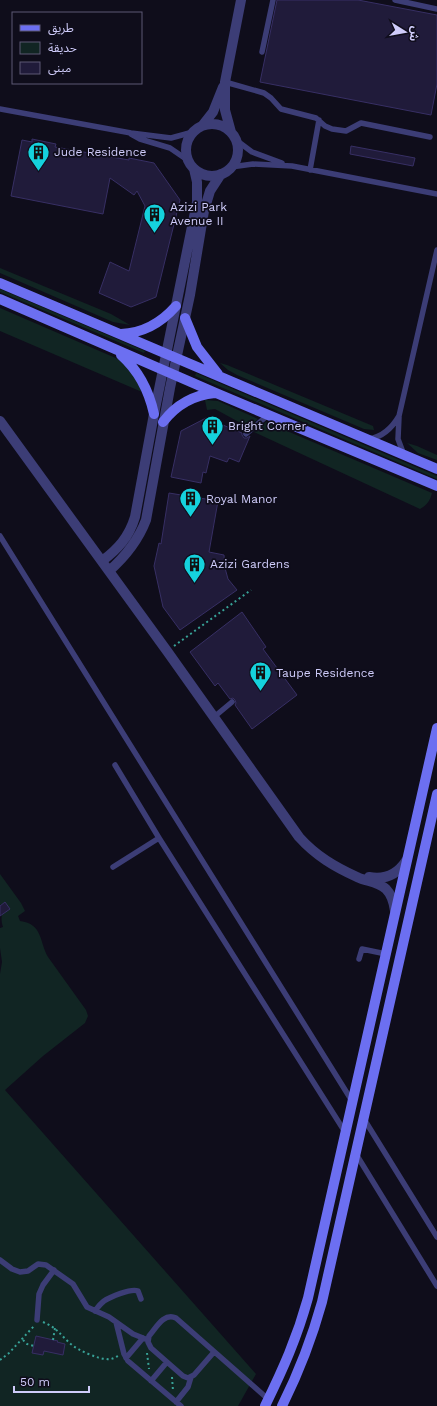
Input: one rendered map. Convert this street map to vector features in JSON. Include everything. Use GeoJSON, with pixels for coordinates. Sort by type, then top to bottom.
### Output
{"type":"FeatureCollection","features":[{"type":"Feature","properties":{"kind":"street"},"geometry":{"type":"LineString","coordinates":[[202,126],[215,108],[225,82],[241,0]]}},
{"type":"Feature","properties":{"kind":"street"},"geometry":{"type":"LineString","coordinates":[[109,571],[132,548],[145,525],[153,487],[163,422],[185,318],[205,204],[213,185],[221,174],[231,167],[237,154],[226,114],[225,82]]}},
{"type":"Feature","properties":{"kind":"street"},"geometry":{"type":"LineString","coordinates":[[102,561],[120,546],[133,526],[197,202],[197,182],[186,152],[187,141],[192,132],[202,126],[212,124],[222,126],[233,136]]}},
{"type":"Feature","properties":{"kind":"street"},"geometry":{"type":"LineString","coordinates":[[191,165],[204,175],[210,176],[221,174]]}},
{"type":"Feature","properties":{"kind":"street"},"geometry":{"type":"LineString","coordinates":[[0,283],[437,469]]}},
{"type":"Feature","properties":{"kind":"street"},"geometry":{"type":"LineString","coordinates":[[0,299],[216,393],[437,486]]}},
{"type":"Feature","properties":{"kind":"street"},"geometry":{"type":"LineString","coordinates":[[120,334],[135,332],[150,327],[164,318],[176,306]]}},
{"type":"Feature","properties":{"kind":"street"},"geometry":{"type":"LineString","coordinates":[[185,318],[197,347],[220,377]]}},
{"type":"Feature","properties":{"kind":"street"},"geometry":{"type":"LineString","coordinates":[[115,349],[130,364],[142,381],[154,414]]}},
{"type":"Feature","properties":{"kind":"street"},"geometry":{"type":"LineString","coordinates":[[163,422],[173,410],[187,401],[201,395],[216,393]]}},
{"type":"Feature","properties":{"kind":"street"},"geometry":{"type":"LineString","coordinates":[[0,421],[167,651],[299,838],[324,859],[359,878],[379,884],[386,890],[393,902],[395,911]]}},
{"type":"Feature","properties":{"kind":"street"},"geometry":{"type":"LineString","coordinates":[[277,1406],[267,1403],[288,1357],[302,1318],[406,861],[433,766],[437,728]]}},
{"type":"Feature","properties":{"kind":"street"},"geometry":{"type":"LineString","coordinates":[[282,1406],[302,1362],[317,1322],[437,794]]}},
{"type":"Feature","properties":{"kind":"street"},"geometry":{"type":"LineString","coordinates":[[353,875],[386,878],[396,873],[406,861]]}},
{"type":"Feature","properties":{"kind":"lane"},"geometry":{"type":"LineString","coordinates":[[262,52],[273,0]]}},
{"type":"Feature","properties":{"kind":"lane"},"geometry":{"type":"LineString","coordinates":[[395,0],[437,9]]}},
{"type":"Feature","properties":{"kind":"lane"},"geometry":{"type":"LineString","coordinates":[[225,82],[264,93],[284,111],[313,117],[320,120],[328,128],[346,131],[361,123],[430,137]]}},
{"type":"Feature","properties":{"kind":"lane"},"geometry":{"type":"LineString","coordinates":[[0,109],[131,133],[171,138],[192,132]]}},
{"type":"Feature","properties":{"kind":"lane"},"geometry":{"type":"LineString","coordinates":[[310,170],[320,120]]}},
{"type":"Feature","properties":{"kind":"lane"},"geometry":{"type":"LineString","coordinates":[[131,133],[140,139],[170,148],[191,165]]}},
{"type":"Feature","properties":{"kind":"lane"},"geometry":{"type":"LineString","coordinates":[[233,136],[248,149],[262,156],[292,166],[437,194]]}},
{"type":"Feature","properties":{"kind":"lane"},"geometry":{"type":"LineString","coordinates":[[231,167],[253,164],[292,166]]}},
{"type":"Feature","properties":{"kind":"lane"},"geometry":{"type":"LineString","coordinates":[[404,456],[398,439],[399,416],[437,250]]}},
{"type":"Feature","properties":{"kind":"lane"},"geometry":{"type":"LineString","coordinates":[[246,434],[268,415]]}},
{"type":"Feature","properties":{"kind":"lane"},"geometry":{"type":"LineString","coordinates":[[366,440],[377,437],[388,430],[399,416]]}},
{"type":"Feature","properties":{"kind":"lane"},"geometry":{"type":"LineString","coordinates":[[0,536],[352,1102]]}},
{"type":"Feature","properties":{"kind":"lane"},"geometry":{"type":"LineString","coordinates":[[214,717],[232,702]]}},
{"type":"Feature","properties":{"kind":"lane"},"geometry":{"type":"LineString","coordinates":[[115,765],[159,838],[345,1132]]}},
{"type":"Feature","properties":{"kind":"lane"},"geometry":{"type":"LineString","coordinates":[[113,867],[159,838]]}},
{"type":"Feature","properties":{"kind":"lane"},"geometry":{"type":"LineString","coordinates":[[359,959],[362,948],[386,954]]}},
{"type":"Feature","properties":{"kind":"lane"},"geometry":{"type":"LineString","coordinates":[[364,1119],[437,1237]]}},
{"type":"Feature","properties":{"kind":"lane"},"geometry":{"type":"LineString","coordinates":[[356,1154],[437,1286]]}},
{"type":"Feature","properties":{"kind":"lane"},"geometry":{"type":"LineString","coordinates":[[0,1260],[16,1271],[28,1271],[41,1264],[46,1265],[73,1284],[78,1291],[83,1304],[95,1311],[103,1313],[133,1334],[146,1341],[183,1376],[188,1378],[191,1377]]}},
{"type":"Feature","properties":{"kind":"lane"},"geometry":{"type":"LineString","coordinates":[[37,1320],[39,1294],[43,1284],[54,1270]]}},
{"type":"Feature","properties":{"kind":"lane"},"geometry":{"type":"LineString","coordinates":[[95,1311],[109,1298],[132,1290],[138,1291],[141,1299]]}},
{"type":"Feature","properties":{"kind":"lane"},"geometry":{"type":"LineString","coordinates":[[125,1356],[146,1341],[165,1318],[174,1316],[267,1403]]}},
{"type":"Feature","properties":{"kind":"lane"},"geometry":{"type":"LineString","coordinates":[[116,1322],[125,1356],[131,1364],[182,1406]]}},
{"type":"Feature","properties":{"kind":"lane"},"geometry":{"type":"LineString","coordinates":[[175,1401],[188,1387],[191,1377],[214,1352]]}},
{"type":"Feature","properties":{"kind":"lane"},"geometry":{"type":"LineString","coordinates":[[151,1380],[169,1364]]}},
{"type":"Feature","properties":{"kind":"path"},"geometry":{"type":"LineString","coordinates":[[167,651],[250,590]]}},
{"type":"Feature","properties":{"kind":"path"},"geometry":{"type":"LineString","coordinates":[[0,1360],[6,1356],[22,1339],[34,1326],[37,1320],[55,1328],[75,1347],[100,1358],[110,1359],[125,1356]]}},
{"type":"Feature","properties":{"kind":"path"},"geometry":{"type":"LineString","coordinates":[[53,1340],[55,1328]]}},
{"type":"Feature","properties":{"kind":"path"},"geometry":{"type":"LineString","coordinates":[[22,1339],[27,1344],[34,1346]]}},
{"type":"Feature","properties":{"kind":"path"},"geometry":{"type":"LineString","coordinates":[[146,1341],[151,1380]]}},
{"type":"Feature","properties":{"kind":"path"},"geometry":{"type":"LineString","coordinates":[[169,1364],[175,1401]]}},
{"type":"Feature","properties":{"kind":"green space"},"geometry":{"type":"Polygon","coordinates":[[[0,268],[111,314],[130,325],[113,322],[0,273],[0,268]]]}},
{"type":"Feature","properties":{"kind":"green space"},"geometry":{"type":"Polygon","coordinates":[[[0,289],[145,351],[144,353],[0,292],[0,289]]]}},
{"type":"Feature","properties":{"kind":"green space"},"geometry":{"type":"Polygon","coordinates":[[[0,308],[118,359],[133,373],[142,392],[0,331],[0,308]]]}},
{"type":"Feature","properties":{"kind":"green space"},"geometry":{"type":"Polygon","coordinates":[[[220,363],[373,426],[374,430],[364,429],[237,375],[220,363]]]}},
{"type":"Feature","properties":{"kind":"green space"},"geometry":{"type":"Polygon","coordinates":[[[196,373],[437,476],[437,479],[195,376],[196,373]]]}},
{"type":"Feature","properties":{"kind":"green space"},"geometry":{"type":"Polygon","coordinates":[[[205,400],[218,401],[258,419],[248,427],[215,409],[207,410],[205,400]]]}},
{"type":"Feature","properties":{"kind":"green space"},"geometry":{"type":"Polygon","coordinates":[[[266,422],[432,493],[430,498],[420,509],[254,432],[266,422]]]}},
{"type":"Feature","properties":{"kind":"green space"},"geometry":{"type":"Polygon","coordinates":[[[407,443],[437,455],[437,460],[418,453],[407,443]]]}},
{"type":"Feature","properties":{"kind":"green space"},"geometry":{"type":"Polygon","coordinates":[[[0,874],[25,911],[18,916],[20,921],[37,929],[48,957],[86,1010],[88,1016],[85,1023],[43,1056],[5,1090],[256,1374],[238,1406],[0,1406],[0,974],[2,962],[0,928],[3,927],[2,915],[5,903],[0,905],[0,874]]]}},
{"type":"Feature","properties":{"kind":"building"},"geometry":{"type":"Polygon","coordinates":[[[277,0],[358,0],[437,15],[437,84],[431,115],[260,82],[277,0]]]}},
{"type":"Feature","properties":{"kind":"building"},"geometry":{"type":"Polygon","coordinates":[[[32,139],[56,144],[55,147],[154,163],[180,200],[156,297],[131,307],[99,293],[110,262],[129,271],[145,206],[137,191],[134,195],[110,178],[103,214],[11,196],[22,140],[32,142],[32,139]]]}},
{"type":"Feature","properties":{"kind":"building"},"geometry":{"type":"Polygon","coordinates":[[[351,146],[415,158],[413,166],[350,154],[351,146]]]}},
{"type":"Feature","properties":{"kind":"building","name":"Bright Corner"},"geometry":{"type":"Polygon","coordinates":[[[206,418],[242,433],[244,438],[250,436],[239,462],[229,458],[227,462],[210,456],[206,473],[203,472],[201,483],[171,477],[181,431],[206,418]]]}},
{"type":"Feature","properties":{"kind":"building","name":"Azizi Gardens"},"geometry":{"type":"Polygon","coordinates":[[[169,493],[218,501],[209,552],[224,555],[228,579],[237,590],[180,630],[163,607],[154,566],[159,543],[161,544],[169,493]]]}},
{"type":"Feature","properties":{"kind":"building"},"geometry":{"type":"Polygon","coordinates":[[[242,612],[266,647],[263,649],[297,695],[252,729],[235,705],[235,700],[233,698],[230,699],[218,683],[215,686],[190,652],[242,612]]]}},
{"type":"Feature","properties":{"kind":"building"},"geometry":{"type":"Polygon","coordinates":[[[5,902],[10,909],[0,916],[0,906],[5,902]]]}},
{"type":"Feature","properties":{"kind":"building"},"geometry":{"type":"Polygon","coordinates":[[[36,1336],[65,1344],[63,1355],[44,1351],[43,1355],[32,1353],[36,1336]]]}},
{"type":"Feature","properties":{"kind":"place","name":"Jude Residence"},"geometry":{"type":"Point","coordinates":[38,172]}},
{"type":"Feature","properties":{"kind":"place","name":"Azizi Park Avenue II"},"geometry":{"type":"Point","coordinates":[155,234]}},
{"type":"Feature","properties":{"kind":"place","name":"Bright Corner"},"geometry":{"type":"Point","coordinates":[212,446]}},
{"type":"Feature","properties":{"kind":"place","name":"Royal Manor"},"geometry":{"type":"Point","coordinates":[190,518]}},
{"type":"Feature","properties":{"kind":"place","name":"Azizi Gardens"},"geometry":{"type":"Point","coordinates":[195,584]}},
{"type":"Feature","properties":{"kind":"place","name":"Taupe Residence"},"geometry":{"type":"Point","coordinates":[261,692]}}]}
